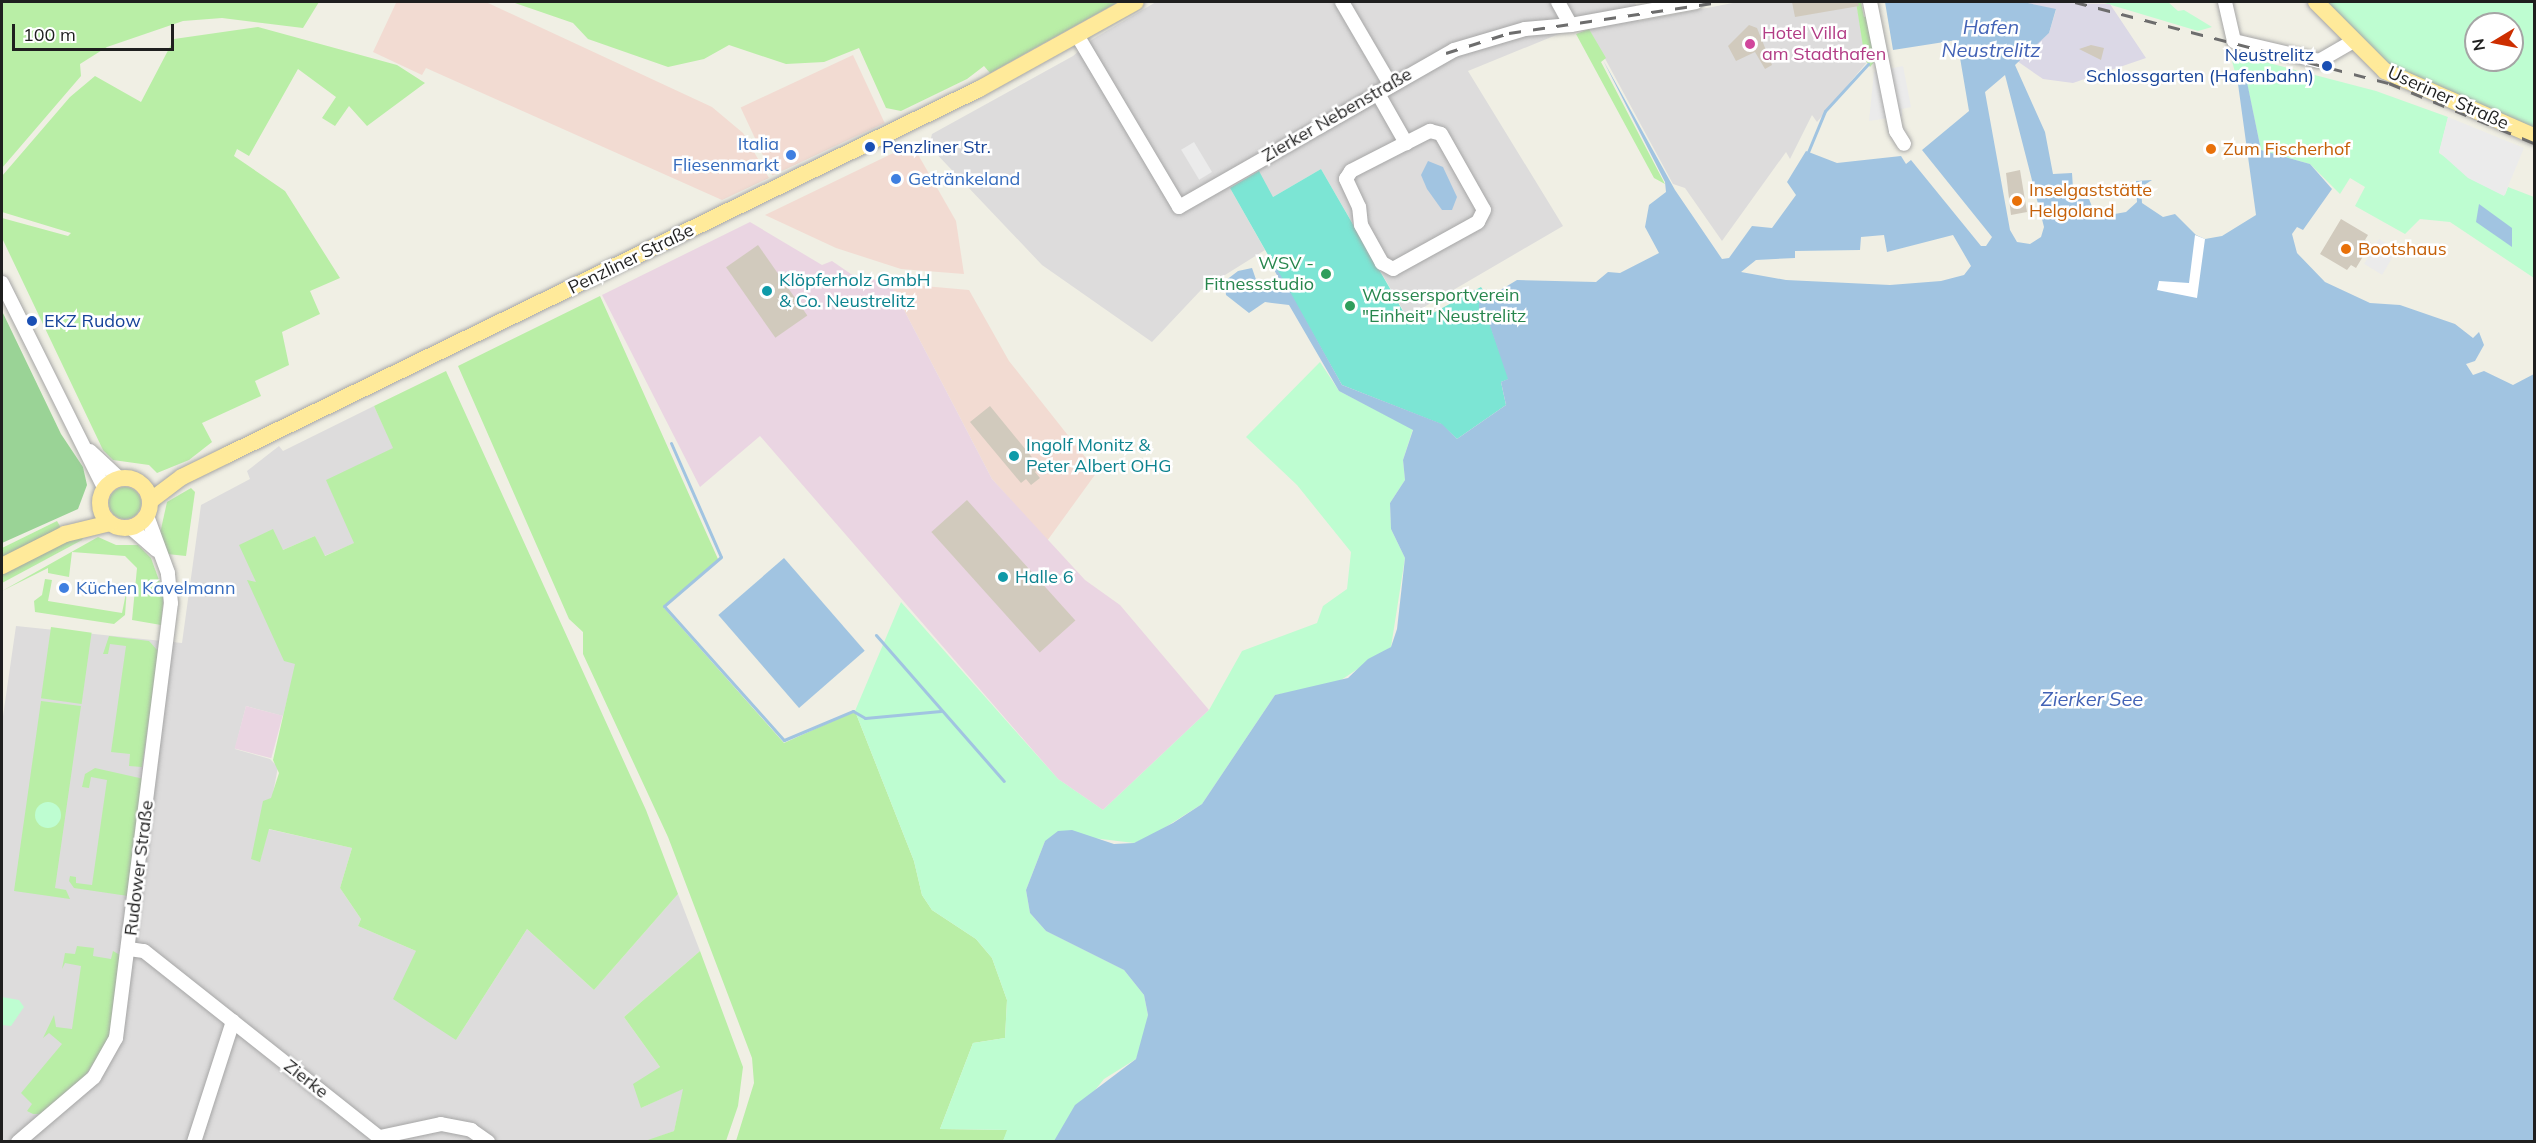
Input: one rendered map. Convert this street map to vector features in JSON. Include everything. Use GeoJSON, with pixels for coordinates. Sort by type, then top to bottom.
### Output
{"type":"FeatureCollection","features":[{"type":"Feature","properties":{"kind":"main road","name":"Penzliner Straße"},"geometry":{"type":"LineString","coordinates":[[141,484],[182,477],[917,120],[1136,2]]}},
{"type":"Feature","properties":{"kind":"main road","name":"Useriner Straße"},"geometry":{"type":"LineString","coordinates":[[2316,2],[2353,41],[2403,81],[2535,136]]}},
{"type":"Feature","properties":{"kind":"main road","name":"Penzliner Straße"},"geometry":{"type":"LineString","coordinates":[[148,508],[182,477]]}},
{"type":"Feature","properties":{"kind":"main road"},"geometry":{"type":"LineString","coordinates":[[2,566],[65,534],[110,523],[130,527],[148,508],[141,484],[119,478],[65,534]]}},
{"type":"Feature","properties":{"kind":"main road"},"geometry":{"type":"LineString","coordinates":[[102,496],[110,523]]}},
{"type":"Feature","properties":{"kind":"street"},"geometry":{"type":"LineString","coordinates":[[1342,2],[1390,84]]}},
{"type":"Feature","properties":{"kind":"street"},"geometry":{"type":"LineString","coordinates":[[1558,2],[1570,25]]}},
{"type":"Feature","properties":{"kind":"street","name":"Zierker Nebenstraße"},"geometry":{"type":"LineString","coordinates":[[1077,35],[1179,207],[1390,84],[1491,36],[1570,25],[1696,2]]}},
{"type":"Feature","properties":{"kind":"street"},"geometry":{"type":"LineString","coordinates":[[1870,2],[1896,131],[1904,144]]}},
{"type":"Feature","properties":{"kind":"street"},"geometry":{"type":"LineString","coordinates":[[2225,2],[2234,41],[2319,61],[2353,41]]}},
{"type":"Feature","properties":{"kind":"street"},"geometry":{"type":"LineString","coordinates":[[1377,92],[1406,143]]}},
{"type":"Feature","properties":{"kind":"street"},"geometry":{"type":"LineString","coordinates":[[1430,131],[1441,134],[1484,213],[1478,222],[1393,268],[1382,263],[1361,225],[1358,203],[1346,179],[1351,171],[1406,143],[1430,131]]}},
{"type":"Feature","properties":{"kind":"street"},"geometry":{"type":"LineString","coordinates":[[2,283],[82,444],[102,496]]}},
{"type":"Feature","properties":{"kind":"street"},"geometry":{"type":"LineString","coordinates":[[82,444],[119,478]]}},
{"type":"Feature","properties":{"kind":"street","name":"Rudower Straße"},"geometry":{"type":"LineString","coordinates":[[18,1142],[107,1060],[119,1026],[171,603],[148,508]]}},
{"type":"Feature","properties":{"kind":"street"},"geometry":{"type":"LineString","coordinates":[[130,527],[160,554]]}},
{"type":"Feature","properties":{"kind":"street","name":"Zierke"},"geometry":{"type":"LineString","coordinates":[[129,949],[144,951],[383,1139],[441,1124],[471,1130],[488,1142]]}},
{"type":"Feature","properties":{"kind":"street"},"geometry":{"type":"LineString","coordinates":[[194,1142],[233,1022]]}},
{"type":"Feature","properties":{"kind":"shaded area"},"geometry":{"type":"Polygon","coordinates":[[[1156,2],[1635,2],[1639,21],[1738,2],[1856,2],[1867,62],[1817,122],[1812,115],[1790,159],[1786,152],[1722,241],[1685,188],[1673,184],[1589,29],[1566,31],[1468,71],[1563,226],[1407,317],[1321,169],[1273,197],[1230,188],[1265,250],[1201,290],[1152,342],[1042,265],[929,146],[932,134],[1073,56],[1093,39],[1156,2]]]}},
{"type":"Feature","properties":{"kind":"shaded area"},"geometry":{"type":"Polygon","coordinates":[[[2023,2],[2110,4],[2146,58],[2073,83],[2043,79],[2017,61],[2049,33],[2056,10],[2023,2]]]}},
{"type":"Feature","properties":{"kind":"shaded area"},"geometry":{"type":"Polygon","coordinates":[[[396,3],[488,3],[712,107],[743,133],[769,178],[722,200],[426,68],[422,75],[373,52],[396,3]]]}},
{"type":"Feature","properties":{"kind":"shaded area"},"geometry":{"type":"Polygon","coordinates":[[[853,55],[885,123],[772,175],[741,107],[853,55]]]}},
{"type":"Feature","properties":{"kind":"shaded area"},"geometry":{"type":"Polygon","coordinates":[[[1903,66],[1911,107],[1902,109],[1902,116],[1869,121],[1874,72],[1903,66]]]}},
{"type":"Feature","properties":{"kind":"shaded area"},"geometry":{"type":"Polygon","coordinates":[[[2448,117],[2524,148],[2504,196],[2468,178],[2439,152],[2448,117]]]}},
{"type":"Feature","properties":{"kind":"shaded area"},"geometry":{"type":"Polygon","coordinates":[[[1194,142],[1212,172],[1199,180],[1181,150],[1194,142]]]}},
{"type":"Feature","properties":{"kind":"shaded area"},"geometry":{"type":"Polygon","coordinates":[[[912,144],[956,221],[964,274],[901,269],[836,248],[765,215],[912,144]]]}},
{"type":"Feature","properties":{"kind":"shaded area","name":"Wassersportverein \"Einheit\" Neustrelitz"},"geometry":{"type":"Polygon","coordinates":[[[1321,169],[1411,325],[1481,287],[1487,296],[1479,303],[1479,315],[1486,313],[1509,379],[1501,382],[1506,405],[1457,439],[1441,424],[1342,385],[1230,188],[1259,171],[1273,197],[1321,169]]]}},
{"type":"Feature","properties":{"kind":"shaded area"},"geometry":{"type":"Polygon","coordinates":[[[750,222],[822,265],[832,261],[851,274],[890,283],[992,479],[1085,580],[1120,605],[1209,710],[1103,810],[1058,779],[760,436],[700,487],[602,295],[750,222]]]}},
{"type":"Feature","properties":{"kind":"shaded area"},"geometry":{"type":"Polygon","coordinates":[[[2379,239],[2397,250],[2382,275],[2364,264],[2379,239]]]}},
{"type":"Feature","properties":{"kind":"shaded area"},"geometry":{"type":"Polygon","coordinates":[[[890,283],[969,290],[1009,361],[1097,472],[1047,541],[992,479],[890,283]]]}},
{"type":"Feature","properties":{"kind":"shaded area"},"geometry":{"type":"Polygon","coordinates":[[[374,406],[394,448],[327,481],[355,543],[324,556],[315,536],[283,550],[296,664],[283,716],[246,706],[235,749],[270,759],[278,767],[260,861],[268,829],[352,848],[340,888],[361,919],[358,926],[416,951],[456,1040],[527,929],[594,990],[678,894],[700,951],[624,1017],[660,1067],[641,1108],[684,1088],[674,1131],[645,1142],[2,1142],[2,723],[16,626],[182,643],[201,505],[250,479],[247,471],[279,446],[283,451],[374,406]]]}},
{"type":"Feature","properties":{"kind":"shaded area"},"geometry":{"type":"Polygon","coordinates":[[[246,706],[283,716],[271,758],[235,749],[246,706]]]}},
{"type":"Feature","properties":{"kind":"green space"},"geometry":{"type":"Polygon","coordinates":[[[2,2],[319,2],[303,28],[222,18],[183,21],[107,47],[80,64],[81,76],[2,168],[2,2]]]}},
{"type":"Feature","properties":{"kind":"green space"},"geometry":{"type":"Polygon","coordinates":[[[512,2],[1118,2],[990,73],[984,66],[967,79],[901,111],[886,108],[859,48],[824,62],[786,64],[729,45],[704,59],[668,67],[588,39],[573,23],[512,2]]]}},
{"type":"Feature","properties":{"kind":"green space"},"geometry":{"type":"Polygon","coordinates":[[[1856,2],[1861,2],[1864,17],[1868,16],[1876,60],[1870,67],[1865,59],[1856,2]]]}},
{"type":"Feature","properties":{"kind":"green space"},"geometry":{"type":"Polygon","coordinates":[[[2101,2],[2168,2],[2178,11],[2184,10],[2212,27],[2198,31],[2101,2]]]}},
{"type":"Feature","properties":{"kind":"green space"},"geometry":{"type":"Polygon","coordinates":[[[2324,2],[2534,2],[2534,132],[2384,62],[2324,2]]]}},
{"type":"Feature","properties":{"kind":"green space"},"geometry":{"type":"Polygon","coordinates":[[[258,27],[397,65],[425,83],[367,126],[349,106],[335,126],[322,118],[336,97],[298,69],[249,156],[237,149],[234,156],[285,191],[340,278],[310,291],[320,314],[282,332],[289,365],[255,381],[261,396],[202,423],[212,442],[189,460],[157,473],[149,465],[113,460],[103,450],[2,238],[2,218],[68,236],[71,233],[2,212],[2,176],[70,97],[95,76],[141,102],[174,39],[258,27]]]}},
{"type":"Feature","properties":{"kind":"green space"},"geometry":{"type":"Polygon","coordinates":[[[1589,29],[1606,58],[1601,62],[1665,184],[1654,178],[1576,34],[1589,29]]]}},
{"type":"Feature","properties":{"kind":"green space"},"geometry":{"type":"Polygon","coordinates":[[[2230,53],[2376,91],[2448,117],[2439,153],[2505,195],[2508,187],[2534,197],[2534,278],[2450,222],[2420,219],[2405,234],[2355,206],[2365,187],[2350,178],[2340,194],[2310,164],[2261,150],[2247,83],[2238,84],[2230,53]]]}},
{"type":"Feature","properties":{"kind":"green space"},"geometry":{"type":"Polygon","coordinates":[[[600,296],[718,559],[664,608],[784,743],[855,711],[914,861],[922,895],[932,910],[976,939],[992,958],[1007,1000],[1005,1038],[973,1043],[940,1129],[1008,1130],[1003,1141],[736,1141],[754,1083],[752,1058],[668,837],[583,654],[583,632],[569,619],[458,366],[600,296]]]}},
{"type":"Feature","properties":{"kind":"green space"},"geometry":{"type":"Polygon","coordinates":[[[2,311],[61,434],[83,467],[87,485],[78,509],[2,543],[2,311]]]}},
{"type":"Feature","properties":{"kind":"green space"},"geometry":{"type":"Polygon","coordinates":[[[1320,362],[1339,391],[1413,429],[1403,460],[1405,480],[1390,503],[1391,529],[1405,558],[1391,647],[1335,684],[1275,695],[1202,804],[1153,835],[1134,843],[1093,838],[1045,841],[1026,890],[1030,913],[1046,931],[1124,970],[1144,995],[1148,1015],[1144,1039],[1136,1059],[1104,1079],[1054,1141],[1003,1141],[1007,1130],[940,1129],[973,1043],[1005,1038],[1007,1000],[992,958],[976,939],[932,910],[922,895],[914,861],[855,711],[901,602],[1058,779],[1103,810],[1209,710],[1242,651],[1317,623],[1323,606],[1347,589],[1351,552],[1297,485],[1246,437],[1320,362]]]}},
{"type":"Feature","properties":{"kind":"green space"},"geometry":{"type":"Polygon","coordinates":[[[446,371],[646,810],[678,894],[594,990],[527,929],[456,1040],[393,999],[416,951],[358,926],[361,919],[340,888],[352,848],[269,829],[260,862],[251,859],[263,801],[271,798],[279,773],[273,760],[295,664],[284,661],[247,580],[256,582],[239,545],[273,529],[283,550],[315,536],[325,556],[354,543],[326,480],[393,448],[374,406],[446,371]]]}},
{"type":"Feature","properties":{"kind":"green space"},"geometry":{"type":"Polygon","coordinates":[[[125,487],[136,492],[141,503],[136,514],[125,519],[114,514],[109,503],[114,492],[125,487]]]}},
{"type":"Feature","properties":{"kind":"green space"},"geometry":{"type":"Polygon","coordinates":[[[191,488],[195,492],[186,556],[167,554],[159,538],[167,502],[191,488]]]}},
{"type":"Feature","properties":{"kind":"green space"},"geometry":{"type":"Polygon","coordinates":[[[57,521],[61,528],[2,559],[2,548],[57,521]]]}},
{"type":"Feature","properties":{"kind":"green space"},"geometry":{"type":"Polygon","coordinates":[[[87,529],[82,540],[2,583],[2,574],[87,529]]]}},
{"type":"Feature","properties":{"kind":"green space"},"geometry":{"type":"Polygon","coordinates":[[[98,537],[116,545],[138,545],[151,558],[164,594],[161,625],[132,620],[137,568],[125,556],[72,552],[69,577],[48,573],[48,568],[2,591],[98,537]]]}},
{"type":"Feature","properties":{"kind":"green space"},"geometry":{"type":"Polygon","coordinates":[[[45,579],[52,580],[48,601],[122,613],[127,588],[125,615],[114,624],[35,612],[34,601],[42,595],[45,579]]]}},
{"type":"Feature","properties":{"kind":"green space"},"geometry":{"type":"Polygon","coordinates":[[[51,627],[92,633],[82,704],[41,698],[51,627]]]}},
{"type":"Feature","properties":{"kind":"green space"},"geometry":{"type":"Polygon","coordinates":[[[109,636],[149,641],[159,652],[142,767],[129,766],[130,754],[111,752],[126,646],[110,644],[108,654],[103,654],[109,636]]]}},
{"type":"Feature","properties":{"kind":"green space"},"geometry":{"type":"Polygon","coordinates":[[[41,701],[81,706],[55,888],[66,890],[70,899],[14,891],[41,701]]]}},
{"type":"Feature","properties":{"kind":"green space"},"geometry":{"type":"Polygon","coordinates":[[[95,768],[144,779],[128,896],[74,888],[69,881],[70,876],[76,877],[76,883],[92,885],[107,780],[91,777],[89,788],[82,787],[85,774],[95,768]]]}},
{"type":"Feature","properties":{"kind":"green space"},"geometry":{"type":"Polygon","coordinates":[[[48,802],[57,806],[61,815],[57,824],[48,828],[39,824],[35,815],[39,806],[48,802]]]}},
{"type":"Feature","properties":{"kind":"green space"},"geometry":{"type":"Polygon","coordinates":[[[77,946],[94,948],[93,956],[111,959],[113,951],[120,955],[109,1040],[85,1076],[42,1114],[33,1114],[27,1111],[32,1104],[21,1093],[62,1044],[49,1033],[43,1038],[54,1015],[56,1027],[72,1029],[81,966],[65,963],[62,969],[65,953],[75,954],[77,946]]]}},
{"type":"Feature","properties":{"kind":"green space"},"geometry":{"type":"Polygon","coordinates":[[[700,951],[743,1067],[738,1106],[726,1141],[645,1141],[674,1131],[683,1089],[641,1108],[633,1084],[660,1067],[624,1017],[700,951]]]}},
{"type":"Feature","properties":{"kind":"green space"},"geometry":{"type":"Polygon","coordinates":[[[2,997],[19,1000],[24,1007],[11,1026],[2,1025],[2,997]]]}},
{"type":"Feature","properties":{"kind":"water","name":"Zierker See"},"geometry":{"type":"Polygon","coordinates":[[[1885,2],[2023,2],[2056,9],[2049,33],[2015,65],[2045,132],[2053,174],[2072,173],[2073,188],[2079,188],[2078,199],[2089,199],[2093,209],[2109,215],[2126,212],[2137,202],[2136,181],[2152,180],[2141,187],[2142,203],[2163,217],[2175,214],[2196,235],[2205,239],[2222,236],[2256,215],[2238,84],[2247,82],[2261,150],[2310,164],[2332,189],[2303,230],[2297,227],[2292,234],[2297,253],[2325,282],[2370,303],[2400,305],[2455,324],[2473,338],[2479,332],[2484,345],[2475,361],[2466,364],[2473,375],[2484,371],[2513,385],[2534,374],[2534,1141],[1054,1141],[1075,1105],[1136,1059],[1148,1015],[1144,995],[1124,970],[1046,931],[1030,913],[1026,890],[1045,841],[1058,831],[1072,830],[1114,844],[1134,843],[1173,823],[1202,804],[1275,695],[1348,678],[1368,659],[1391,647],[1397,629],[1405,558],[1391,529],[1390,503],[1405,480],[1403,460],[1413,430],[1339,391],[1289,305],[1265,302],[1249,313],[1226,295],[1225,281],[1238,271],[1252,268],[1260,291],[1288,288],[1342,385],[1442,424],[1457,439],[1506,405],[1501,382],[1508,379],[1486,314],[1479,316],[1479,303],[1517,280],[1596,282],[1608,272],[1620,273],[1659,253],[1645,227],[1649,205],[1666,192],[1665,182],[1603,60],[1675,190],[1722,259],[1729,258],[1752,226],[1772,228],[1796,195],[1787,182],[1806,151],[1837,163],[1901,156],[1906,164],[1911,160],[1981,246],[1986,246],[1992,237],[1922,150],[1969,111],[1957,40],[1893,50],[1885,2]],[[2005,75],[1985,92],[2010,230],[2017,242],[2030,244],[2041,237],[2044,227],[2005,75]],[[1884,235],[1861,237],[1860,250],[1795,251],[1795,258],[1756,260],[1741,272],[1786,280],[1890,285],[1941,281],[1964,275],[1971,266],[1953,235],[1887,252],[1884,235]]]}},
{"type":"Feature","properties":{"kind":"water"},"geometry":{"type":"Polygon","coordinates":[[[1428,161],[1443,167],[1457,197],[1452,210],[1442,210],[1427,189],[1421,175],[1428,161]]]}},
{"type":"Feature","properties":{"kind":"water"},"geometry":{"type":"Polygon","coordinates":[[[2479,204],[2512,228],[2512,247],[2476,222],[2479,204]]]}},
{"type":"Feature","properties":{"kind":"water"},"geometry":{"type":"Polygon","coordinates":[[[784,558],[865,651],[799,708],[718,615],[784,558]]]}},
{"type":"Feature","properties":{"kind":"pier"},"geometry":{"type":"Polygon","coordinates":[[[2195,235],[2205,239],[2197,298],[2157,290],[2159,281],[2189,283],[2195,235]]]}},
{"type":"Feature","properties":{"kind":"building"},"geometry":{"type":"Polygon","coordinates":[[[1792,2],[1858,2],[1859,6],[1795,17],[1792,2]]]}},
{"type":"Feature","properties":{"kind":"building"},"geometry":{"type":"Polygon","coordinates":[[[1749,25],[1757,28],[1772,65],[1765,69],[1755,52],[1736,61],[1728,46],[1749,25]]]}},
{"type":"Feature","properties":{"kind":"building"},"geometry":{"type":"Polygon","coordinates":[[[2091,45],[2104,48],[2101,60],[2079,49],[2091,45]]]}},
{"type":"Feature","properties":{"kind":"building","name":"Inselgaststätte Helgoland"},"geometry":{"type":"Polygon","coordinates":[[[2020,170],[2027,212],[2011,215],[2006,173],[2020,170]]]}},
{"type":"Feature","properties":{"kind":"building","name":"Bootshaus"},"geometry":{"type":"Polygon","coordinates":[[[2341,219],[2368,235],[2365,240],[2371,243],[2356,268],[2351,265],[2347,270],[2320,254],[2341,219]]]}},
{"type":"Feature","properties":{"kind":"building","name":"Klöpferholz GmbH & Co. Neustrelitz"},"geometry":{"type":"Polygon","coordinates":[[[758,245],[807,315],[775,338],[726,267],[758,245]]]}},
{"type":"Feature","properties":{"kind":"building","name":"Ingolf Monitz & Peter Albert OHG"},"geometry":{"type":"Polygon","coordinates":[[[990,406],[1040,467],[1035,472],[1040,478],[1031,485],[1026,479],[1021,483],[970,422],[990,406]]]}},
{"type":"Feature","properties":{"kind":"building","name":"Halle 6"},"geometry":{"type":"Polygon","coordinates":[[[967,500],[1075,620],[1040,653],[931,532],[967,500]]]}},
{"type":"Feature","properties":{"kind":"waterway"},"geometry":{"type":"LineString","coordinates":[[1808,152],[1825,111],[1868,64]]}},
{"type":"Feature","properties":{"kind":"waterway"},"geometry":{"type":"LineString","coordinates":[[1271,262],[1286,288]]}},
{"type":"Feature","properties":{"kind":"waterway"},"geometry":{"type":"LineString","coordinates":[[671,443],[721,557],[664,606],[784,740],[853,711],[865,718],[941,711]]}},
{"type":"Feature","properties":{"kind":"waterway"},"geometry":{"type":"LineString","coordinates":[[876,635],[1004,781]]}},
{"type":"Feature","properties":{"kind":"railway"},"geometry":{"type":"LineString","coordinates":[[1446,53],[1509,33],[1718,2]]}},
{"type":"Feature","properties":{"kind":"railway"},"geometry":{"type":"LineString","coordinates":[[2075,2],[2389,83],[2534,143]]}},
{"type":"Feature","properties":{"kind":"place","name":"Hotel Villa am Stadthafen"},"geometry":{"type":"Point","coordinates":[1750,44]}},
{"type":"Feature","properties":{"kind":"place","name":"Neustrelitz Schlossgarten (Hafenbahn)"},"geometry":{"type":"Point","coordinates":[2327,66]}},
{"type":"Feature","properties":{"kind":"place","name":"Penzliner Str."},"geometry":{"type":"Point","coordinates":[870,147]}},
{"type":"Feature","properties":{"kind":"place","name":"Zum Fischerhof"},"geometry":{"type":"Point","coordinates":[2211,149]}},
{"type":"Feature","properties":{"kind":"place","name":"Italia Fliesenmarkt"},"geometry":{"type":"Point","coordinates":[791,155]}},
{"type":"Feature","properties":{"kind":"place","name":"Getränkeland"},"geometry":{"type":"Point","coordinates":[896,179]}},
{"type":"Feature","properties":{"kind":"place","name":"Inselgaststätte Helgoland"},"geometry":{"type":"Point","coordinates":[2017,201]}},
{"type":"Feature","properties":{"kind":"place","name":"Bootshaus"},"geometry":{"type":"Point","coordinates":[2346,249]}},
{"type":"Feature","properties":{"kind":"place","name":"WSV - Fitnessstudio"},"geometry":{"type":"Point","coordinates":[1326,274]}},
{"type":"Feature","properties":{"kind":"place","name":"Klöpferholz GmbH & Co. Neustrelitz"},"geometry":{"type":"Point","coordinates":[767,291]}},
{"type":"Feature","properties":{"kind":"place","name":"Wassersportverein \"Einheit\" Neustrelitz"},"geometry":{"type":"Point","coordinates":[1350,306]}},
{"type":"Feature","properties":{"kind":"place","name":"EKZ Rudow"},"geometry":{"type":"Point","coordinates":[32,321]}},
{"type":"Feature","properties":{"kind":"place","name":"Ingolf Monitz & Peter Albert OHG"},"geometry":{"type":"Point","coordinates":[1014,456]}},
{"type":"Feature","properties":{"kind":"place","name":"Halle 6"},"geometry":{"type":"Point","coordinates":[1003,577]}},
{"type":"Feature","properties":{"kind":"place","name":"Küchen Kavelmann"},"geometry":{"type":"Point","coordinates":[64,588]}},
{"type":"Feature","properties":{"kind":"water label","name":"Hafen Neustrelitz"},"geometry":{"type":"Point","coordinates":[1991,38]}}]}
